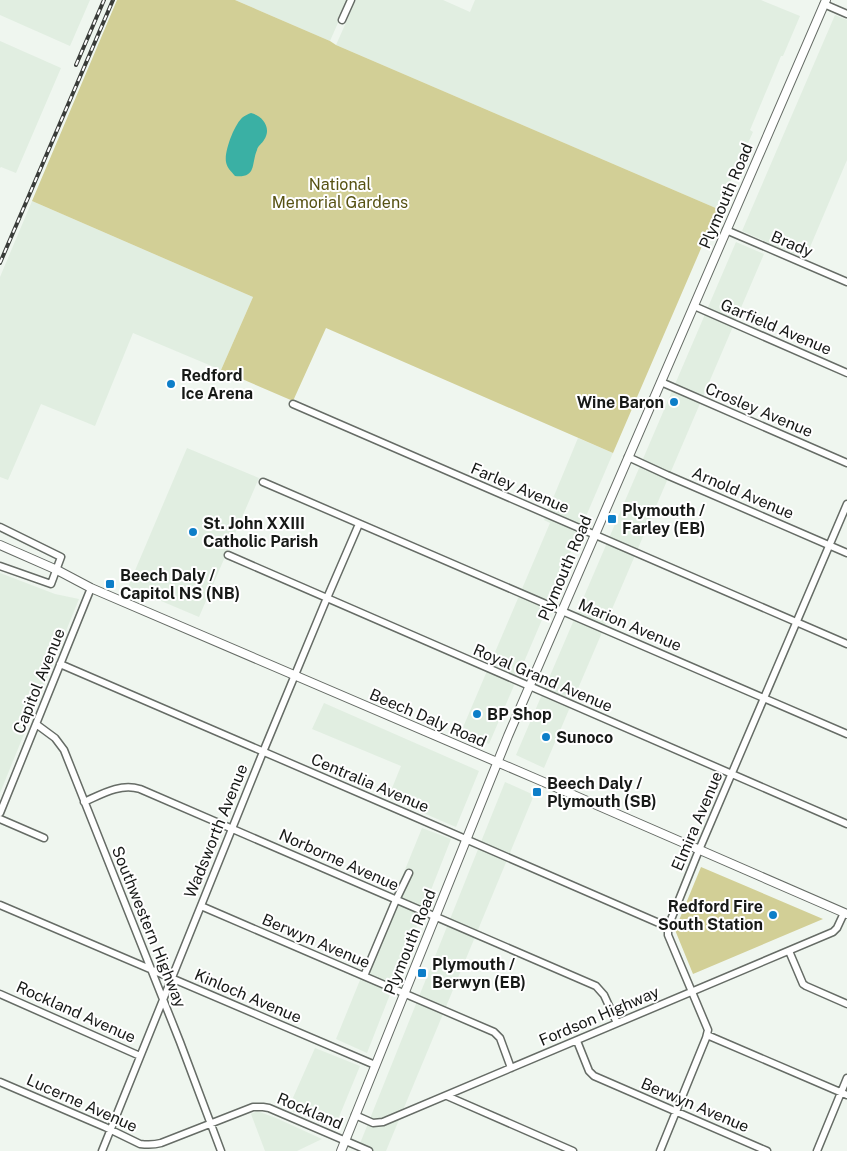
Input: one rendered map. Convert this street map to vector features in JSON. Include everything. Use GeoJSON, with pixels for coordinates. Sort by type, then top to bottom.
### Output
{"type":"FeatureCollection","features":[{"type":"Feature","properties":{"kind":"main road","name":"Plymouth Road"},"geometry":{"type":"LineString","coordinates":[[341,1151],[497,762],[825,2]]}},
{"type":"Feature","properties":{"kind":"main road","name":"Beech Daly Road"},"geometry":{"type":"LineString","coordinates":[[0,545],[57,570],[91,588],[845,914]]}},
{"type":"Feature","properties":{"kind":"street"},"geometry":{"type":"LineString","coordinates":[[342,20],[352,0]]}},
{"type":"Feature","properties":{"kind":"street"},"geometry":{"type":"LineString","coordinates":[[825,2],[847,14]]}},
{"type":"Feature","properties":{"kind":"street","name":"Brady"},"geometry":{"type":"LineString","coordinates":[[726,230],[847,282]]}},
{"type":"Feature","properties":{"kind":"street","name":"Garfield Avenue"},"geometry":{"type":"LineString","coordinates":[[694,306],[847,372]]}},
{"type":"Feature","properties":{"kind":"street","name":"Crosley Avenue"},"geometry":{"type":"LineString","coordinates":[[661,382],[847,463]]}},
{"type":"Feature","properties":{"kind":"street","name":"Farley Avenue"},"geometry":{"type":"LineString","coordinates":[[293,404],[847,644]]}},
{"type":"Feature","properties":{"kind":"street","name":"Arnold Avenue"},"geometry":{"type":"LineString","coordinates":[[628,457],[847,553]]}},
{"type":"Feature","properties":{"kind":"street","name":"Marion Avenue"},"geometry":{"type":"LineString","coordinates":[[264,482],[847,734]]}},
{"type":"Feature","properties":{"kind":"street","name":"Elmira Avenue"},"geometry":{"type":"LineString","coordinates":[[668,927],[698,850],[847,504]]}},
{"type":"Feature","properties":{"kind":"street","name":"Wadsworth Avenue"},"geometry":{"type":"LineString","coordinates":[[102,1151],[294,676],[360,524]]}},
{"type":"Feature","properties":{"kind":"street"},"geometry":{"type":"LineString","coordinates":[[0,528],[61,557],[51,584],[0,566]]}},
{"type":"Feature","properties":{"kind":"street","name":"Royal Grand Avenue"},"geometry":{"type":"LineString","coordinates":[[228,555],[847,824]]}},
{"type":"Feature","properties":{"kind":"street","name":"Capitol Avenue"},"geometry":{"type":"LineString","coordinates":[[0,813],[91,588]]}},
{"type":"Feature","properties":{"kind":"street","name":"Centralia Avenue"},"geometry":{"type":"LineString","coordinates":[[60,664],[668,927]]}},
{"type":"Feature","properties":{"kind":"street","name":"Southwestern Highway"},"geometry":{"type":"LineString","coordinates":[[36,724],[55,738],[61,745],[222,1151]]}},
{"type":"Feature","properties":{"kind":"street","name":"Norborne Avenue"},"geometry":{"type":"LineString","coordinates":[[84,802],[119,788],[133,787],[232,828],[596,986],[604,995],[617,1024]]}},
{"type":"Feature","properties":{"kind":"street"},"geometry":{"type":"LineString","coordinates":[[0,819],[44,838]]}},
{"type":"Feature","properties":{"kind":"street"},"geometry":{"type":"LineString","coordinates":[[364,976],[409,873]]}},
{"type":"Feature","properties":{"kind":"street","name":"Kinloch Avenue"},"geometry":{"type":"LineString","coordinates":[[0,905],[375,1065]]}},
{"type":"Feature","properties":{"kind":"street","name":"Berwyn Avenue"},"geometry":{"type":"LineString","coordinates":[[201,906],[494,1032],[500,1038],[511,1068]]}},
{"type":"Feature","properties":{"kind":"street","name":"Fordson Highway"},"geometry":{"type":"LineString","coordinates":[[355,1115],[373,1123],[381,1123],[447,1096],[833,932],[845,914]]}},
{"type":"Feature","properties":{"kind":"street"},"geometry":{"type":"LineString","coordinates":[[660,1151],[707,1034],[707,1025],[668,936],[668,927]]}},
{"type":"Feature","properties":{"kind":"street"},"geometry":{"type":"LineString","coordinates":[[789,951],[803,984],[847,1004]]}},
{"type":"Feature","properties":{"kind":"street","name":"Rockland Avenue"},"geometry":{"type":"LineString","coordinates":[[0,994],[140,1056]]}},
{"type":"Feature","properties":{"kind":"street"},"geometry":{"type":"LineString","coordinates":[[707,1034],[844,1094]]}},
{"type":"Feature","properties":{"kind":"street","name":"Berwyn Avenue"},"geometry":{"type":"LineString","coordinates":[[577,1041],[594,1076],[767,1151]]}},
{"type":"Feature","properties":{"kind":"street"},"geometry":{"type":"LineString","coordinates":[[817,1151],[844,1094],[847,1078]]}},
{"type":"Feature","properties":{"kind":"street","name":"Lucerne Avenue"},"geometry":{"type":"LineString","coordinates":[[0,1082],[140,1144],[153,1145],[161,1143],[211,1123]]}},
{"type":"Feature","properties":{"kind":"street"},"geometry":{"type":"LineString","coordinates":[[447,1096],[573,1151]]}},
{"type":"Feature","properties":{"kind":"street","name":"Rockland"},"geometry":{"type":"LineString","coordinates":[[211,1123],[253,1107],[263,1106],[369,1151]]}},
{"type":"Feature","properties":{"kind":"shaded area"},"geometry":{"type":"Polygon","coordinates":[[[0,0],[90,0],[70,46],[0,15],[0,0]]]}},
{"type":"Feature","properties":{"kind":"shaded area"},"geometry":{"type":"Polygon","coordinates":[[[235,0],[348,0],[330,41],[235,0]]]}},
{"type":"Feature","properties":{"kind":"shaded area"},"geometry":{"type":"Polygon","coordinates":[[[356,0],[443,0],[470,12],[475,0],[761,0],[800,16],[750,130],[753,132],[718,209],[336,45],[356,0]]]}},
{"type":"Feature","properties":{"kind":"shaded area"},"geometry":{"type":"Polygon","coordinates":[[[835,15],[847,20],[847,160],[805,259],[742,231],[835,15]]]}},
{"type":"Feature","properties":{"kind":"shaded area"},"geometry":{"type":"Polygon","coordinates":[[[0,41],[61,68],[16,173],[0,168],[0,41]]]}},
{"type":"Feature","properties":{"kind":"shaded area"},"geometry":{"type":"Polygon","coordinates":[[[32,201],[253,297],[221,370],[133,333],[95,426],[41,404],[8,480],[0,477],[0,277],[32,201]]]}},
{"type":"Feature","properties":{"kind":"shaded area"},"geometry":{"type":"Polygon","coordinates":[[[736,242],[764,254],[544,768],[516,755],[736,242]]]}},
{"type":"Feature","properties":{"kind":"shaded area"},"geometry":{"type":"Polygon","coordinates":[[[578,438],[613,453],[489,744],[461,732],[550,523],[544,520],[578,438]]]}},
{"type":"Feature","properties":{"kind":"shaded area","name":"St. John XXIII Catholic Parish"},"geometry":{"type":"Polygon","coordinates":[[[187,448],[259,478],[199,617],[128,587],[187,448]]]}},
{"type":"Feature","properties":{"kind":"shaded area"},"geometry":{"type":"Polygon","coordinates":[[[0,573],[55,594],[79,599],[0,793],[0,573]]]}},
{"type":"Feature","properties":{"kind":"shaded area"},"geometry":{"type":"Polygon","coordinates":[[[324,703],[479,771],[456,827],[388,798],[401,766],[312,729],[324,703]]]}},
{"type":"Feature","properties":{"kind":"shaded area"},"geometry":{"type":"Polygon","coordinates":[[[505,782],[534,795],[386,1151],[357,1151],[505,782]]]}},
{"type":"Feature","properties":{"kind":"shaded area"},"geometry":{"type":"Polygon","coordinates":[[[422,828],[451,839],[367,1053],[336,1039],[422,828]]]}},
{"type":"Feature","properties":{"kind":"shaded area"},"geometry":{"type":"Polygon","coordinates":[[[315,1048],[360,1066],[334,1129],[288,1109],[315,1048]]]}},
{"type":"Feature","properties":{"kind":"shaded area"},"geometry":{"type":"Polygon","coordinates":[[[257,1111],[322,1139],[297,1151],[265,1151],[251,1114],[257,1111]]]}},
{"type":"Feature","properties":{"kind":"green space","name":"National Memorial Gardens"},"geometry":{"type":"Polygon","coordinates":[[[117,0],[235,0],[718,209],[613,453],[326,328],[293,401],[221,370],[253,297],[32,201],[117,0]]]}},
{"type":"Feature","properties":{"kind":"green space"},"geometry":{"type":"Polygon","coordinates":[[[701,867],[823,919],[693,974],[675,930],[701,867]]]}},
{"type":"Feature","properties":{"kind":"water"},"geometry":{"type":"Polygon","coordinates":[[[251,113],[265,123],[267,127],[266,136],[258,148],[250,172],[247,175],[235,176],[227,164],[227,151],[240,120],[251,113]]]}},
{"type":"Feature","properties":{"kind":"railway"},"geometry":{"type":"LineString","coordinates":[[76,65],[104,0]]}},
{"type":"Feature","properties":{"kind":"railway"},"geometry":{"type":"LineString","coordinates":[[0,263],[113,0]]}},
{"type":"Feature","properties":{"kind":"place","name":"Redford Ice Arena"},"geometry":{"type":"Point","coordinates":[171,384]}},
{"type":"Feature","properties":{"kind":"place","name":"Wine Baron"},"geometry":{"type":"Point","coordinates":[674,402]}},
{"type":"Feature","properties":{"kind":"place","name":"Plymouth / Farley (EB)"},"geometry":{"type":"Point","coordinates":[612,519]}},
{"type":"Feature","properties":{"kind":"place","name":"St. John XXIII Catholic Parish"},"geometry":{"type":"Point","coordinates":[193,532]}},
{"type":"Feature","properties":{"kind":"place","name":"Beech Daly / Capitol NS (NB)"},"geometry":{"type":"Point","coordinates":[110,584]}},
{"type":"Feature","properties":{"kind":"place","name":"BP Shop"},"geometry":{"type":"Point","coordinates":[477,714]}},
{"type":"Feature","properties":{"kind":"place","name":"Sunoco"},"geometry":{"type":"Point","coordinates":[546,737]}},
{"type":"Feature","properties":{"kind":"place","name":"Beech Daly / Plymouth (SB)"},"geometry":{"type":"Point","coordinates":[537,792]}},
{"type":"Feature","properties":{"kind":"place","name":"Redford Fire South Station"},"geometry":{"type":"Point","coordinates":[773,915]}},
{"type":"Feature","properties":{"kind":"place","name":"Plymouth / Berwyn (EB)"},"geometry":{"type":"Point","coordinates":[422,973]}}]}
